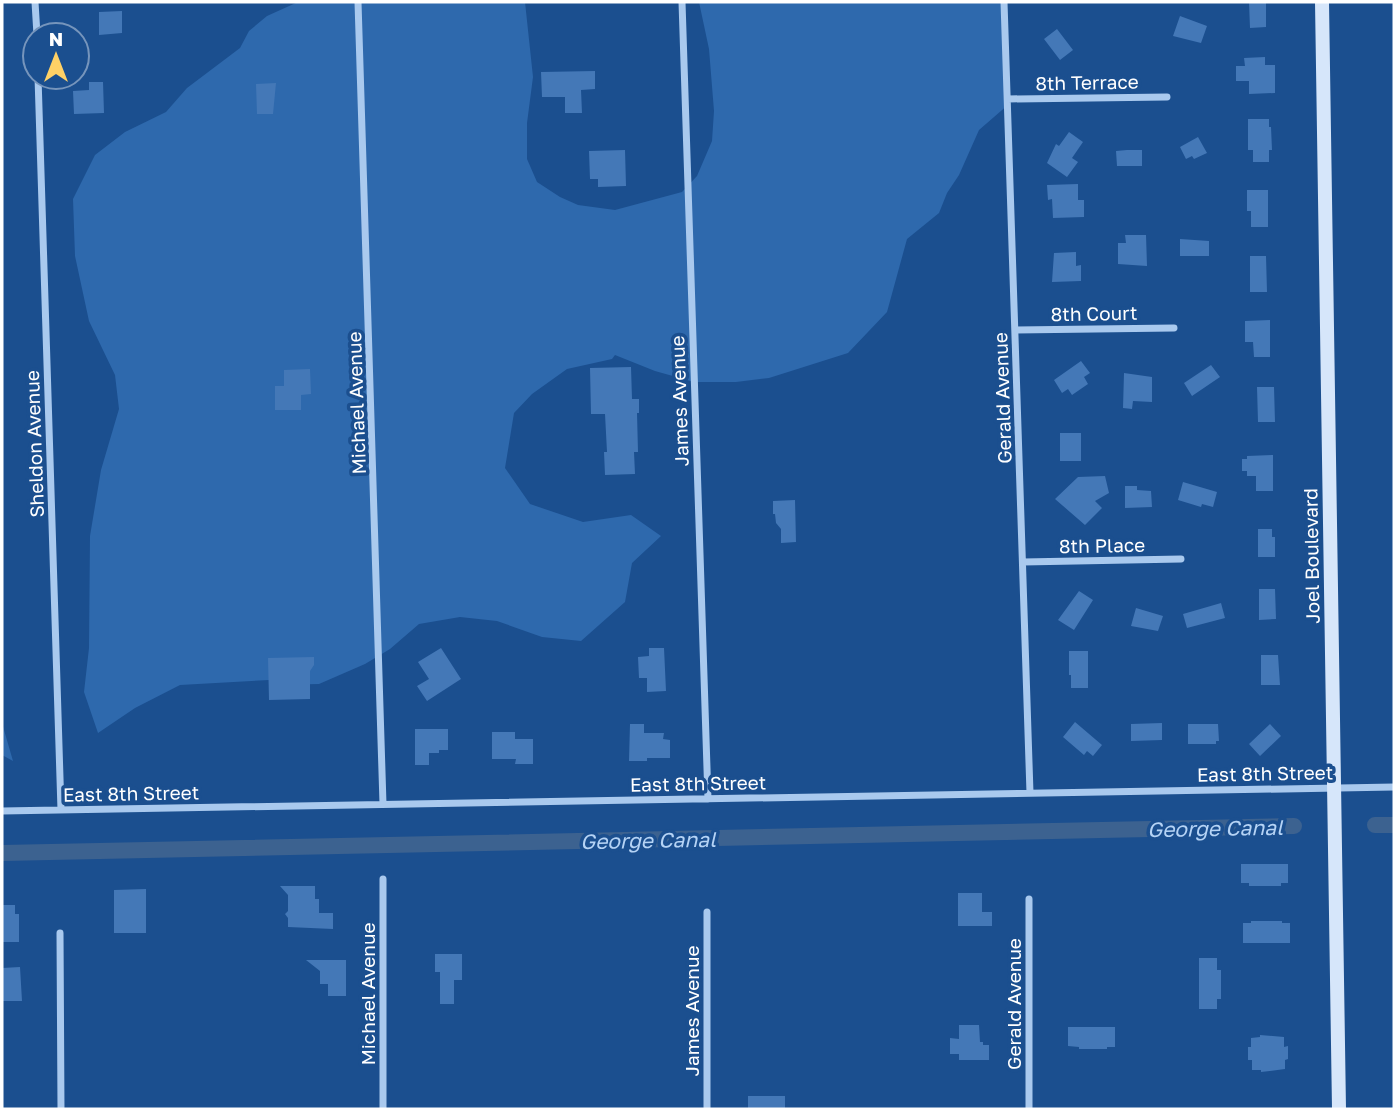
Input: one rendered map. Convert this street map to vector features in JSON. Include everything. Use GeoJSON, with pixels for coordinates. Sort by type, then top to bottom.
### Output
{"type":"FeatureCollection","features":[{"type":"Feature","properties":{"kind":"main road","name":"Joel Boulevard"},"geometry":{"type":"LineString","coordinates":[[1322,2],[1339,1109]]}},
{"type":"Feature","properties":{"kind":"street"},"geometry":{"type":"LineString","coordinates":[[35,2],[36,21]]}},
{"type":"Feature","properties":{"kind":"street","name":"Michael Avenue"},"geometry":{"type":"LineString","coordinates":[[358,2],[383,804]]}},
{"type":"Feature","properties":{"kind":"street","name":"James Avenue"},"geometry":{"type":"LineString","coordinates":[[682,2],[708,799]]}},
{"type":"Feature","properties":{"kind":"street","name":"Gerald Avenue"},"geometry":{"type":"LineString","coordinates":[[1004,2],[1030,793]]}},
{"type":"Feature","properties":{"kind":"street","name":"Sheldon Avenue"},"geometry":{"type":"LineString","coordinates":[[38,91],[61,810]]}},
{"type":"Feature","properties":{"kind":"street","name":"8th Terrace"},"geometry":{"type":"LineString","coordinates":[[1008,99],[1167,97]]}},
{"type":"Feature","properties":{"kind":"street","name":"8th Court"},"geometry":{"type":"LineString","coordinates":[[1015,330],[1174,328]]}},
{"type":"Feature","properties":{"kind":"street","name":"8th Place"},"geometry":{"type":"LineString","coordinates":[[1023,562],[1181,559]]}},
{"type":"Feature","properties":{"kind":"street","name":"East 8th Street"},"geometry":{"type":"LineString","coordinates":[[2,811],[1394,787]]}},
{"type":"Feature","properties":{"kind":"street","name":"Michael Avenue"},"geometry":{"type":"LineString","coordinates":[[383,879],[383,1109]]}},
{"type":"Feature","properties":{"kind":"street","name":"Gerald Avenue"},"geometry":{"type":"LineString","coordinates":[[1029,899],[1029,1109]]}},
{"type":"Feature","properties":{"kind":"street","name":"James Avenue"},"geometry":{"type":"LineString","coordinates":[[707,912],[707,1109]]}},
{"type":"Feature","properties":{"kind":"street"},"geometry":{"type":"LineString","coordinates":[[60,933],[61,1109]]}},
{"type":"Feature","properties":{"kind":"shaded area"},"geometry":{"type":"Polygon","coordinates":[[[298,2],[525,2],[533,77],[527,123],[527,159],[537,182],[578,205],[615,210],[682,192],[697,176],[712,141],[714,111],[709,49],[699,2],[1006,2],[1009,104],[979,130],[939,213],[907,239],[887,312],[848,353],[769,378],[736,382],[694,382],[655,371],[615,355],[612,359],[567,369],[532,394],[514,413],[505,468],[530,504],[583,522],[631,515],[661,536],[632,563],[625,602],[581,641],[542,637],[497,621],[460,617],[419,624],[390,649],[365,664],[319,684],[273,685],[269,680],[180,685],[135,708],[98,733],[84,692],[89,648],[90,536],[101,470],[119,409],[115,375],[89,321],[75,256],[73,199],[95,155],[125,132],[166,112],[187,88],[240,48],[249,31],[267,16],[298,2]]]}},
{"type":"Feature","properties":{"kind":"shaded area"},"geometry":{"type":"Polygon","coordinates":[[[2,723],[13,761],[2,755],[2,723]]]}},
{"type":"Feature","properties":{"kind":"building"},"geometry":{"type":"Polygon","coordinates":[[[1249,2],[1266,2],[1266,27],[1250,28],[1249,2]]]}},
{"type":"Feature","properties":{"kind":"building"},"geometry":{"type":"Polygon","coordinates":[[[122,11],[122,33],[99,35],[99,12],[122,11]]]}},
{"type":"Feature","properties":{"kind":"building"},"geometry":{"type":"Polygon","coordinates":[[[1180,16],[1207,26],[1201,43],[1173,36],[1180,16]]]}},
{"type":"Feature","properties":{"kind":"building"},"geometry":{"type":"Polygon","coordinates":[[[1057,29],[1073,50],[1060,60],[1044,39],[1057,29]]]}},
{"type":"Feature","properties":{"kind":"building"},"geometry":{"type":"Polygon","coordinates":[[[1265,57],[1265,65],[1275,65],[1275,93],[1249,94],[1249,81],[1236,81],[1236,66],[1245,66],[1244,58],[1265,57]]]}},
{"type":"Feature","properties":{"kind":"building"},"geometry":{"type":"Polygon","coordinates":[[[595,71],[595,89],[581,90],[582,113],[565,113],[565,97],[542,97],[541,72],[595,71]]]}},
{"type":"Feature","properties":{"kind":"building"},"geometry":{"type":"Polygon","coordinates":[[[91,82],[103,82],[104,113],[74,114],[73,91],[91,91],[91,82]]]}},
{"type":"Feature","properties":{"kind":"building"},"geometry":{"type":"Polygon","coordinates":[[[276,83],[273,114],[257,114],[256,84],[276,83]]]}},
{"type":"Feature","properties":{"kind":"building"},"geometry":{"type":"Polygon","coordinates":[[[1248,119],[1269,119],[1272,150],[1269,150],[1269,162],[1253,162],[1253,150],[1248,150],[1248,119]]]}},
{"type":"Feature","properties":{"kind":"building"},"geometry":{"type":"Polygon","coordinates":[[[1069,132],[1083,142],[1072,158],[1078,162],[1067,177],[1047,163],[1056,144],[1059,146],[1069,132]]]}},
{"type":"Feature","properties":{"kind":"building"},"geometry":{"type":"Polygon","coordinates":[[[1198,137],[1207,153],[1194,159],[1192,156],[1186,159],[1180,147],[1198,137]]]}},
{"type":"Feature","properties":{"kind":"building"},"geometry":{"type":"Polygon","coordinates":[[[625,150],[626,186],[598,187],[598,179],[590,179],[589,151],[625,150]]]}},
{"type":"Feature","properties":{"kind":"building"},"geometry":{"type":"Polygon","coordinates":[[[1142,150],[1142,166],[1117,166],[1116,151],[1142,150]]]}},
{"type":"Feature","properties":{"kind":"building"},"geometry":{"type":"Polygon","coordinates":[[[1078,184],[1078,200],[1084,200],[1084,217],[1053,218],[1052,199],[1048,200],[1047,185],[1078,184]]]}},
{"type":"Feature","properties":{"kind":"building"},"geometry":{"type":"Polygon","coordinates":[[[1247,190],[1268,190],[1268,227],[1251,227],[1251,211],[1247,211],[1247,190]]]}},
{"type":"Feature","properties":{"kind":"building"},"geometry":{"type":"Polygon","coordinates":[[[1125,235],[1146,235],[1147,266],[1118,264],[1118,243],[1126,243],[1125,235]]]}},
{"type":"Feature","properties":{"kind":"building"},"geometry":{"type":"Polygon","coordinates":[[[1180,239],[1209,241],[1209,256],[1180,256],[1180,239]]]}},
{"type":"Feature","properties":{"kind":"building"},"geometry":{"type":"Polygon","coordinates":[[[1076,252],[1076,266],[1081,265],[1081,281],[1052,282],[1054,253],[1076,252]]]}},
{"type":"Feature","properties":{"kind":"building"},"geometry":{"type":"Polygon","coordinates":[[[1250,256],[1266,256],[1267,292],[1250,292],[1250,256]]]}},
{"type":"Feature","properties":{"kind":"building"},"geometry":{"type":"Polygon","coordinates":[[[1270,320],[1270,357],[1254,357],[1253,342],[1245,342],[1245,321],[1270,320]]]}},
{"type":"Feature","properties":{"kind":"building"},"geometry":{"type":"Polygon","coordinates":[[[1081,361],[1090,373],[1084,377],[1088,384],[1072,395],[1068,389],[1062,393],[1054,380],[1081,361]]]}},
{"type":"Feature","properties":{"kind":"building"},"geometry":{"type":"Polygon","coordinates":[[[1211,365],[1220,377],[1192,396],[1184,383],[1211,365]]]}},
{"type":"Feature","properties":{"kind":"building"},"geometry":{"type":"Polygon","coordinates":[[[631,367],[632,399],[639,399],[638,452],[634,452],[635,474],[605,475],[605,414],[591,414],[590,368],[631,367]]]}},
{"type":"Feature","properties":{"kind":"building"},"geometry":{"type":"Polygon","coordinates":[[[310,369],[311,394],[301,395],[301,410],[275,410],[275,386],[284,386],[284,370],[310,369]]]}},
{"type":"Feature","properties":{"kind":"building"},"geometry":{"type":"Polygon","coordinates":[[[1124,373],[1152,377],[1152,402],[1133,401],[1132,409],[1123,408],[1124,373]]]}},
{"type":"Feature","properties":{"kind":"building"},"geometry":{"type":"Polygon","coordinates":[[[1257,387],[1274,387],[1275,422],[1258,422],[1257,387]]]}},
{"type":"Feature","properties":{"kind":"building"},"geometry":{"type":"Polygon","coordinates":[[[1060,433],[1081,433],[1081,461],[1060,461],[1060,433]]]}},
{"type":"Feature","properties":{"kind":"building"},"geometry":{"type":"Polygon","coordinates":[[[1273,455],[1273,491],[1256,491],[1256,476],[1247,476],[1247,471],[1242,471],[1242,459],[1247,459],[1247,456],[1273,455]]]}},
{"type":"Feature","properties":{"kind":"building"},"geometry":{"type":"Polygon","coordinates":[[[1105,476],[1109,493],[1095,501],[1102,508],[1085,525],[1055,499],[1078,477],[1105,476]]]}},
{"type":"Feature","properties":{"kind":"building"},"geometry":{"type":"Polygon","coordinates":[[[1183,482],[1217,492],[1213,507],[1202,504],[1201,507],[1178,500],[1183,482]]]}},
{"type":"Feature","properties":{"kind":"building"},"geometry":{"type":"Polygon","coordinates":[[[1125,486],[1137,486],[1137,490],[1151,491],[1152,507],[1125,508],[1125,486]]]}},
{"type":"Feature","properties":{"kind":"building"},"geometry":{"type":"Polygon","coordinates":[[[795,500],[796,542],[781,543],[781,529],[773,514],[773,501],[795,500]]]}},
{"type":"Feature","properties":{"kind":"building"},"geometry":{"type":"Polygon","coordinates":[[[1258,529],[1272,529],[1272,537],[1275,537],[1275,557],[1258,557],[1258,529]]]}},
{"type":"Feature","properties":{"kind":"building"},"geometry":{"type":"Polygon","coordinates":[[[1259,589],[1275,589],[1276,619],[1259,620],[1259,589]]]}},
{"type":"Feature","properties":{"kind":"building"},"geometry":{"type":"Polygon","coordinates":[[[1079,591],[1093,600],[1074,630],[1058,620],[1079,591]]]}},
{"type":"Feature","properties":{"kind":"building"},"geometry":{"type":"Polygon","coordinates":[[[1221,603],[1225,618],[1187,628],[1183,614],[1221,603]]]}},
{"type":"Feature","properties":{"kind":"building"},"geometry":{"type":"Polygon","coordinates":[[[1136,608],[1163,616],[1158,631],[1131,626],[1136,608]]]}},
{"type":"Feature","properties":{"kind":"building"},"geometry":{"type":"Polygon","coordinates":[[[441,648],[461,679],[427,701],[417,686],[429,679],[418,662],[441,648]]]}},
{"type":"Feature","properties":{"kind":"building"},"geometry":{"type":"Polygon","coordinates":[[[649,648],[664,648],[666,691],[647,692],[647,678],[639,678],[638,657],[649,656],[649,648]]]}},
{"type":"Feature","properties":{"kind":"building"},"geometry":{"type":"Polygon","coordinates":[[[1069,651],[1088,651],[1088,688],[1071,688],[1069,651]]]}},
{"type":"Feature","properties":{"kind":"building"},"geometry":{"type":"Polygon","coordinates":[[[1261,655],[1278,655],[1280,685],[1261,685],[1261,655]]]}},
{"type":"Feature","properties":{"kind":"building"},"geometry":{"type":"Polygon","coordinates":[[[314,657],[314,665],[310,671],[310,699],[269,700],[268,658],[314,657]]]}},
{"type":"Feature","properties":{"kind":"building"},"geometry":{"type":"Polygon","coordinates":[[[1075,722],[1102,745],[1093,756],[1087,751],[1084,755],[1063,737],[1075,722]]]}},
{"type":"Feature","properties":{"kind":"building"},"geometry":{"type":"Polygon","coordinates":[[[1162,723],[1162,740],[1131,741],[1131,724],[1162,723]]]}},
{"type":"Feature","properties":{"kind":"building"},"geometry":{"type":"Polygon","coordinates":[[[630,724],[644,724],[644,733],[664,733],[663,739],[670,740],[670,758],[629,761],[630,724]]]}},
{"type":"Feature","properties":{"kind":"building"},"geometry":{"type":"Polygon","coordinates":[[[1188,724],[1218,724],[1219,741],[1216,741],[1216,744],[1188,744],[1188,724]]]}},
{"type":"Feature","properties":{"kind":"building"},"geometry":{"type":"Polygon","coordinates":[[[1270,724],[1281,736],[1260,756],[1249,744],[1270,724]]]}},
{"type":"Feature","properties":{"kind":"building"},"geometry":{"type":"Polygon","coordinates":[[[415,729],[448,729],[448,750],[429,753],[429,765],[415,765],[415,729]]]}},
{"type":"Feature","properties":{"kind":"building"},"geometry":{"type":"Polygon","coordinates":[[[492,732],[515,732],[515,739],[533,739],[533,764],[515,764],[516,759],[492,759],[492,732]]]}},
{"type":"Feature","properties":{"kind":"building"},"geometry":{"type":"Polygon","coordinates":[[[1241,864],[1288,864],[1288,883],[1281,883],[1281,886],[1249,886],[1249,883],[1241,883],[1241,864]]]}},
{"type":"Feature","properties":{"kind":"building"},"geometry":{"type":"Polygon","coordinates":[[[280,886],[315,886],[319,913],[333,913],[333,929],[288,927],[285,914],[288,911],[288,895],[280,886]]]}},
{"type":"Feature","properties":{"kind":"building"},"geometry":{"type":"Polygon","coordinates":[[[146,889],[146,933],[114,933],[114,890],[146,889]]]}},
{"type":"Feature","properties":{"kind":"building"},"geometry":{"type":"Polygon","coordinates":[[[958,893],[982,893],[982,912],[992,912],[992,926],[958,926],[958,893]]]}},
{"type":"Feature","properties":{"kind":"building"},"geometry":{"type":"Polygon","coordinates":[[[2,905],[15,905],[15,914],[19,914],[19,942],[2,942],[2,905]]]}},
{"type":"Feature","properties":{"kind":"building"},"geometry":{"type":"Polygon","coordinates":[[[1243,923],[1290,923],[1290,943],[1243,943],[1243,923]]]}},
{"type":"Feature","properties":{"kind":"building"},"geometry":{"type":"Polygon","coordinates":[[[435,954],[462,954],[462,980],[454,980],[454,1004],[440,1004],[440,972],[435,972],[435,954]]]}},
{"type":"Feature","properties":{"kind":"building"},"geometry":{"type":"Polygon","coordinates":[[[1199,958],[1217,958],[1217,970],[1221,970],[1221,999],[1217,999],[1217,1009],[1199,1009],[1199,958]]]}},
{"type":"Feature","properties":{"kind":"building"},"geometry":{"type":"Polygon","coordinates":[[[306,960],[346,960],[346,996],[328,996],[328,984],[320,984],[320,971],[306,960]]]}},
{"type":"Feature","properties":{"kind":"building"},"geometry":{"type":"Polygon","coordinates":[[[20,967],[22,1001],[2,1001],[2,968],[20,967]]]}},
{"type":"Feature","properties":{"kind":"building"},"geometry":{"type":"Polygon","coordinates":[[[959,1025],[979,1025],[980,1042],[989,1045],[989,1060],[959,1060],[959,1054],[950,1054],[950,1038],[959,1039],[959,1025]]]}},
{"type":"Feature","properties":{"kind":"building"},"geometry":{"type":"Polygon","coordinates":[[[1068,1027],[1115,1027],[1115,1047],[1079,1049],[1068,1046],[1068,1027]]]}},
{"type":"Feature","properties":{"kind":"building"},"geometry":{"type":"Polygon","coordinates":[[[1260,1035],[1284,1037],[1284,1047],[1288,1046],[1285,1069],[1261,1072],[1252,1070],[1252,1060],[1248,1060],[1248,1047],[1251,1047],[1251,1038],[1260,1035]]]}},
{"type":"Feature","properties":{"kind":"building"},"geometry":{"type":"Polygon","coordinates":[[[748,1096],[785,1096],[785,1109],[748,1109],[748,1096]]]}},
{"type":"Feature","properties":{"kind":"waterway"},"geometry":{"type":"LineString","coordinates":[[1375,825],[1394,825]]}},
{"type":"Feature","properties":{"kind":"waterway","name":"George Canal"},"geometry":{"type":"LineString","coordinates":[[2,853],[1294,826]]}}]}
